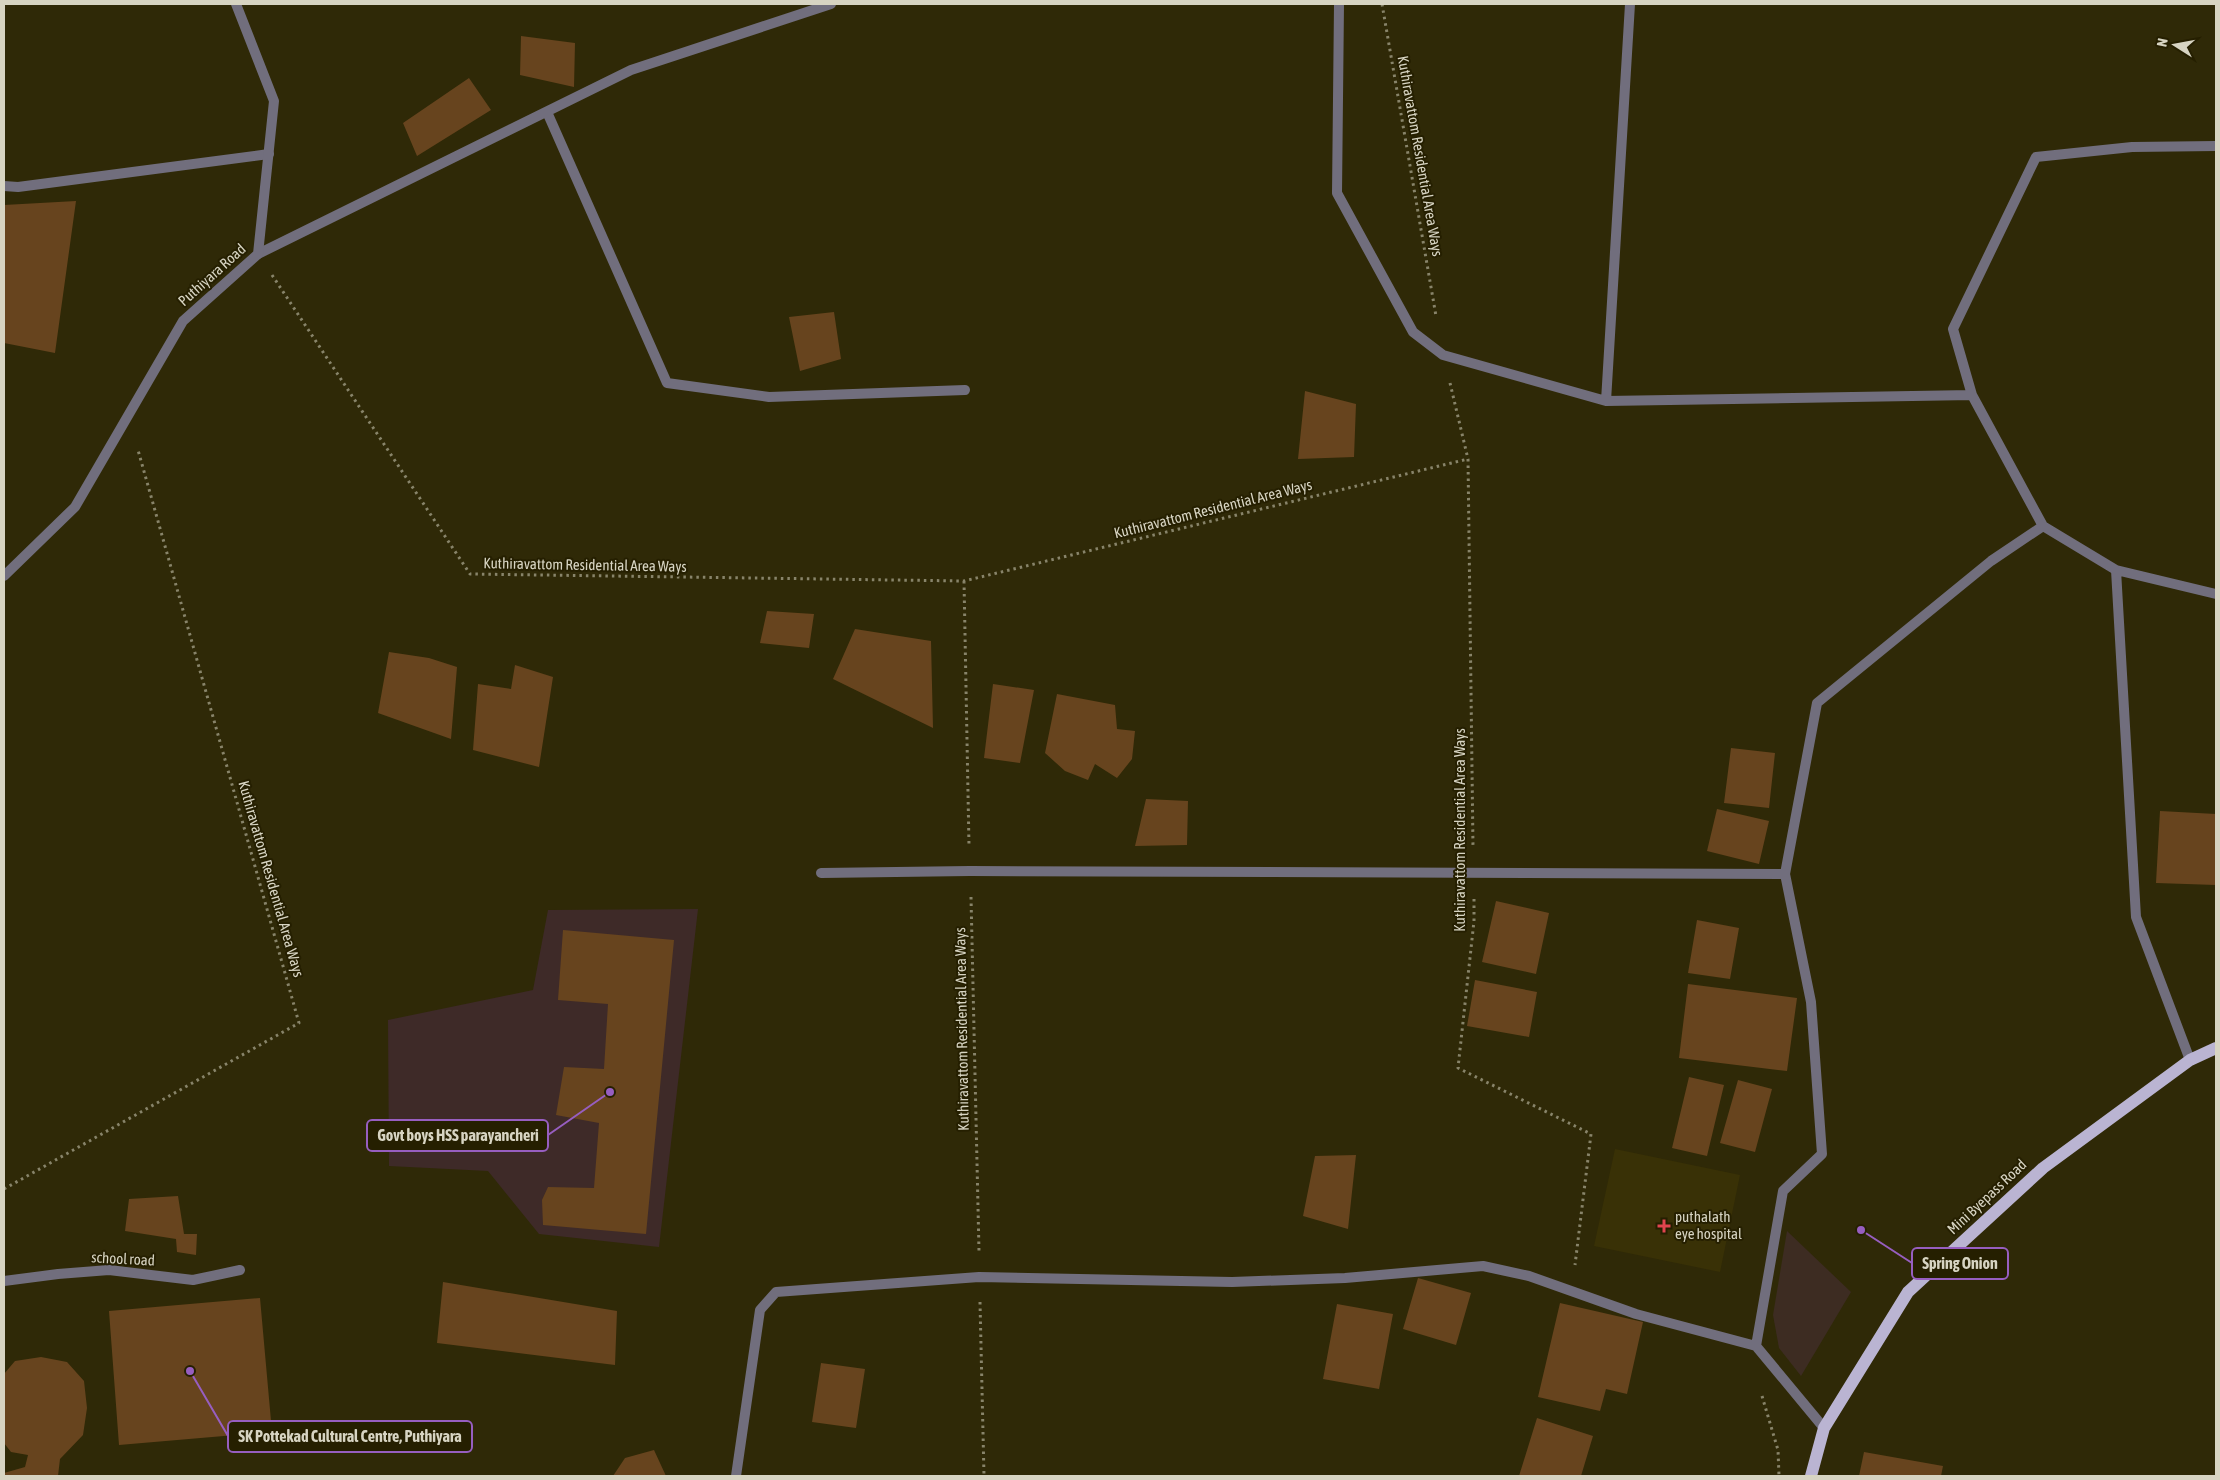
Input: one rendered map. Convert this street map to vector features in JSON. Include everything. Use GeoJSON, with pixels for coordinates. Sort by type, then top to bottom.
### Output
{"type":"FeatureCollection","features":[{"type":"Feature","properties":{"kind":"main road","name":"Mini Byepass Road"},"geometry":{"type":"LineString","coordinates":[[1811,1476],[1824,1428],[1908,1292],[2043,1168],[2190,1060],[2216,1048]]}},
{"type":"Feature","properties":{"kind":"street","name":"Puthiyara Road"},"geometry":{"type":"LineString","coordinates":[[4,576],[75,507],[183,321],[258,254],[274,101],[236,4]]}},
{"type":"Feature","properties":{"kind":"street"},"geometry":{"type":"LineString","coordinates":[[258,254],[631,70],[831,4]]}},
{"type":"Feature","properties":{"kind":"street"},"geometry":{"type":"LineString","coordinates":[[1339,4],[1337,193],[1413,332],[1443,356],[1606,401],[1972,395]]}},
{"type":"Feature","properties":{"kind":"street"},"geometry":{"type":"LineString","coordinates":[[1606,401],[1630,4]]}},
{"type":"Feature","properties":{"kind":"street"},"geometry":{"type":"LineString","coordinates":[[547,112],[667,383],[769,398],[965,390]]}},
{"type":"Feature","properties":{"kind":"street"},"geometry":{"type":"LineString","coordinates":[[2216,146],[2132,147],[2036,158],[1953,329],[1972,395],[2043,526],[2116,570],[2216,594]]}},
{"type":"Feature","properties":{"kind":"street"},"geometry":{"type":"LineString","coordinates":[[4,186],[18,187],[269,154]]}},
{"type":"Feature","properties":{"kind":"street"},"geometry":{"type":"LineString","coordinates":[[1756,1346],[1783,1191],[1822,1154],[1811,1002],[1785,874],[1816,702],[1991,562],[2043,526]]}},
{"type":"Feature","properties":{"kind":"street"},"geometry":{"type":"LineString","coordinates":[[2116,570],[2136,917],[2190,1060]]}},
{"type":"Feature","properties":{"kind":"street"},"geometry":{"type":"LineString","coordinates":[[821,873],[970,871],[1785,874]]}},
{"type":"Feature","properties":{"kind":"street"},"geometry":{"type":"LineString","coordinates":[[736,1476],[760,1310],[776,1292],[980,1277],[1232,1282],[1345,1278],[1483,1266],[1529,1276],[1636,1314],[1756,1346],[1824,1428]]}},
{"type":"Feature","properties":{"kind":"street","name":"school road"},"geometry":{"type":"LineString","coordinates":[[4,1281],[109,1270],[192,1280],[240,1270]]}},
{"type":"Feature","properties":{"kind":"path","name":"Kuthiravattom Residential Area Ways"},"geometry":{"type":"LineString","coordinates":[[1382,4],[1443,356],[1468,459],[1474,921],[1458,1068],[1591,1134],[1574,1274]]}},
{"type":"Feature","properties":{"kind":"path","name":"Kuthiravattom Residential Area Ways"},"geometry":{"type":"LineString","coordinates":[[258,254],[470,574],[964,581],[1468,459]]}},
{"type":"Feature","properties":{"kind":"path","name":"Kuthiravattom Residential Area Ways"},"geometry":{"type":"LineString","coordinates":[[4,1189],[299,1023],[128,415]]}},
{"type":"Feature","properties":{"kind":"path","name":"Kuthiravattom Residential Area Ways"},"geometry":{"type":"LineString","coordinates":[[964,581],[984,1476]]}},
{"type":"Feature","properties":{"kind":"path"},"geometry":{"type":"LineString","coordinates":[[1760,1390],[1778,1450],[1779,1476]]}},
{"type":"Feature","properties":{"kind":"shaded area"},"geometry":{"type":"Polygon","coordinates":[[[698,909],[659,1247],[539,1234],[488,1171],[389,1166],[388,1020],[533,990],[548,910],[698,909]]]}},
{"type":"Feature","properties":{"kind":"shaded area","name":"puthalath eye hospital"},"geometry":{"type":"Polygon","coordinates":[[[1615,1149],[1740,1175],[1720,1272],[1594,1246],[1615,1149]]]}},
{"type":"Feature","properties":{"kind":"shaded area"},"geometry":{"type":"Polygon","coordinates":[[[1787,1231],[1851,1292],[1801,1376],[1779,1348],[1773,1315],[1787,1231]]]}},
{"type":"Feature","properties":{"kind":"building"},"geometry":{"type":"Polygon","coordinates":[[[521,36],[575,43],[574,87],[520,75],[521,36]]]}},
{"type":"Feature","properties":{"kind":"building"},"geometry":{"type":"Polygon","coordinates":[[[469,78],[491,110],[417,156],[403,123],[469,78]]]}},
{"type":"Feature","properties":{"kind":"building"},"geometry":{"type":"Polygon","coordinates":[[[76,201],[55,353],[4,343],[4,205],[76,201]]]}},
{"type":"Feature","properties":{"kind":"building"},"geometry":{"type":"Polygon","coordinates":[[[834,312],[841,359],[800,371],[789,317],[834,312]]]}},
{"type":"Feature","properties":{"kind":"building"},"geometry":{"type":"Polygon","coordinates":[[[1305,391],[1356,404],[1354,457],[1298,459],[1305,391]]]}},
{"type":"Feature","properties":{"kind":"building"},"geometry":{"type":"Polygon","coordinates":[[[767,611],[814,614],[809,648],[760,643],[767,611]]]}},
{"type":"Feature","properties":{"kind":"building"},"geometry":{"type":"Polygon","coordinates":[[[855,629],[931,641],[933,728],[833,679],[855,629]]]}},
{"type":"Feature","properties":{"kind":"building"},"geometry":{"type":"Polygon","coordinates":[[[389,652],[429,658],[457,667],[451,739],[378,713],[389,652]]]}},
{"type":"Feature","properties":{"kind":"building"},"geometry":{"type":"Polygon","coordinates":[[[515,665],[553,677],[539,767],[473,750],[478,684],[511,689],[515,665]]]}},
{"type":"Feature","properties":{"kind":"building"},"geometry":{"type":"Polygon","coordinates":[[[993,684],[1034,690],[1020,763],[984,758],[993,684]]]}},
{"type":"Feature","properties":{"kind":"building"},"geometry":{"type":"Polygon","coordinates":[[[1057,694],[1115,705],[1117,729],[1135,731],[1132,759],[1117,778],[1095,764],[1088,780],[1065,771],[1045,753],[1057,694]]]}},
{"type":"Feature","properties":{"kind":"building"},"geometry":{"type":"Polygon","coordinates":[[[1731,748],[1775,753],[1769,808],[1724,803],[1731,748]]]}},
{"type":"Feature","properties":{"kind":"building"},"geometry":{"type":"Polygon","coordinates":[[[1146,799],[1188,801],[1187,845],[1135,846],[1146,799]]]}},
{"type":"Feature","properties":{"kind":"building"},"geometry":{"type":"Polygon","coordinates":[[[1717,809],[1769,821],[1759,864],[1707,851],[1717,809]]]}},
{"type":"Feature","properties":{"kind":"building"},"geometry":{"type":"Polygon","coordinates":[[[2160,811],[2216,814],[2216,885],[2156,883],[2160,811]]]}},
{"type":"Feature","properties":{"kind":"building"},"geometry":{"type":"Polygon","coordinates":[[[1496,901],[1549,913],[1536,974],[1482,962],[1496,901]]]}},
{"type":"Feature","properties":{"kind":"building"},"geometry":{"type":"Polygon","coordinates":[[[1697,920],[1739,928],[1730,979],[1688,973],[1697,920]]]}},
{"type":"Feature","properties":{"kind":"building"},"geometry":{"type":"Polygon","coordinates":[[[563,930],[674,940],[646,1234],[543,1225],[542,1200],[548,1187],[594,1188],[599,1123],[556,1115],[564,1067],[604,1069],[608,1004],[558,1000],[563,930]]]}},
{"type":"Feature","properties":{"kind":"building"},"geometry":{"type":"Polygon","coordinates":[[[1475,980],[1537,992],[1529,1037],[1467,1026],[1475,980]]]}},
{"type":"Feature","properties":{"kind":"building"},"geometry":{"type":"Polygon","coordinates":[[[1688,984],[1797,998],[1787,1071],[1679,1058],[1688,984]]]}},
{"type":"Feature","properties":{"kind":"building"},"geometry":{"type":"Polygon","coordinates":[[[1689,1077],[1724,1085],[1707,1156],[1672,1148],[1689,1077]]]}},
{"type":"Feature","properties":{"kind":"building"},"geometry":{"type":"Polygon","coordinates":[[[1738,1080],[1772,1089],[1755,1152],[1720,1143],[1738,1080]]]}},
{"type":"Feature","properties":{"kind":"building"},"geometry":{"type":"Polygon","coordinates":[[[1356,1155],[1348,1229],[1303,1216],[1315,1156],[1356,1155]]]}},
{"type":"Feature","properties":{"kind":"building"},"geometry":{"type":"Polygon","coordinates":[[[178,1196],[184,1234],[197,1234],[196,1255],[177,1252],[176,1239],[125,1231],[129,1199],[178,1196]]]}},
{"type":"Feature","properties":{"kind":"building"},"geometry":{"type":"Polygon","coordinates":[[[1418,1278],[1471,1293],[1456,1345],[1403,1329],[1418,1278]]]}},
{"type":"Feature","properties":{"kind":"building"},"geometry":{"type":"Polygon","coordinates":[[[443,1282],[617,1311],[615,1365],[437,1343],[443,1282]]]}},
{"type":"Feature","properties":{"kind":"building"},"geometry":{"type":"Polygon","coordinates":[[[260,1298],[272,1432],[119,1445],[109,1311],[260,1298]]]}},
{"type":"Feature","properties":{"kind":"building"},"geometry":{"type":"Polygon","coordinates":[[[1560,1303],[1643,1322],[1627,1394],[1606,1389],[1600,1411],[1538,1397],[1560,1303]]]}},
{"type":"Feature","properties":{"kind":"building"},"geometry":{"type":"Polygon","coordinates":[[[1337,1304],[1393,1314],[1379,1389],[1323,1379],[1337,1304]]]}},
{"type":"Feature","properties":{"kind":"building"},"geometry":{"type":"Polygon","coordinates":[[[41,1357],[67,1362],[84,1381],[87,1408],[83,1435],[60,1459],[58,1476],[4,1476],[4,1473],[25,1467],[28,1455],[11,1452],[4,1443],[4,1374],[15,1361],[41,1357]]]}},
{"type":"Feature","properties":{"kind":"building"},"geometry":{"type":"Polygon","coordinates":[[[821,1363],[865,1369],[856,1428],[812,1422],[821,1363]]]}},
{"type":"Feature","properties":{"kind":"building"},"geometry":{"type":"Polygon","coordinates":[[[1537,1418],[1593,1436],[1581,1476],[1519,1476],[1537,1418]]]}},
{"type":"Feature","properties":{"kind":"building"},"geometry":{"type":"Polygon","coordinates":[[[654,1450],[666,1476],[613,1476],[625,1458],[654,1450]]]}},
{"type":"Feature","properties":{"kind":"building"},"geometry":{"type":"Polygon","coordinates":[[[1864,1452],[1943,1466],[1941,1476],[1859,1476],[1864,1452]]]}},
{"type":"Feature","properties":{"kind":"place","name":"Govt boys HSS parayancheri"},"geometry":{"type":"Point","coordinates":[610,1092]}},
{"type":"Feature","properties":{"kind":"place","name":"puthalath eye hospital"},"geometry":{"type":"Point","coordinates":[1664,1226]}},
{"type":"Feature","properties":{"kind":"place","name":"Spring Onion"},"geometry":{"type":"Point","coordinates":[1861,1230]}},
{"type":"Feature","properties":{"kind":"place","name":"SK Pottekad Cultural Centre, Puthiyara"},"geometry":{"type":"Point","coordinates":[190,1371]}}]}
